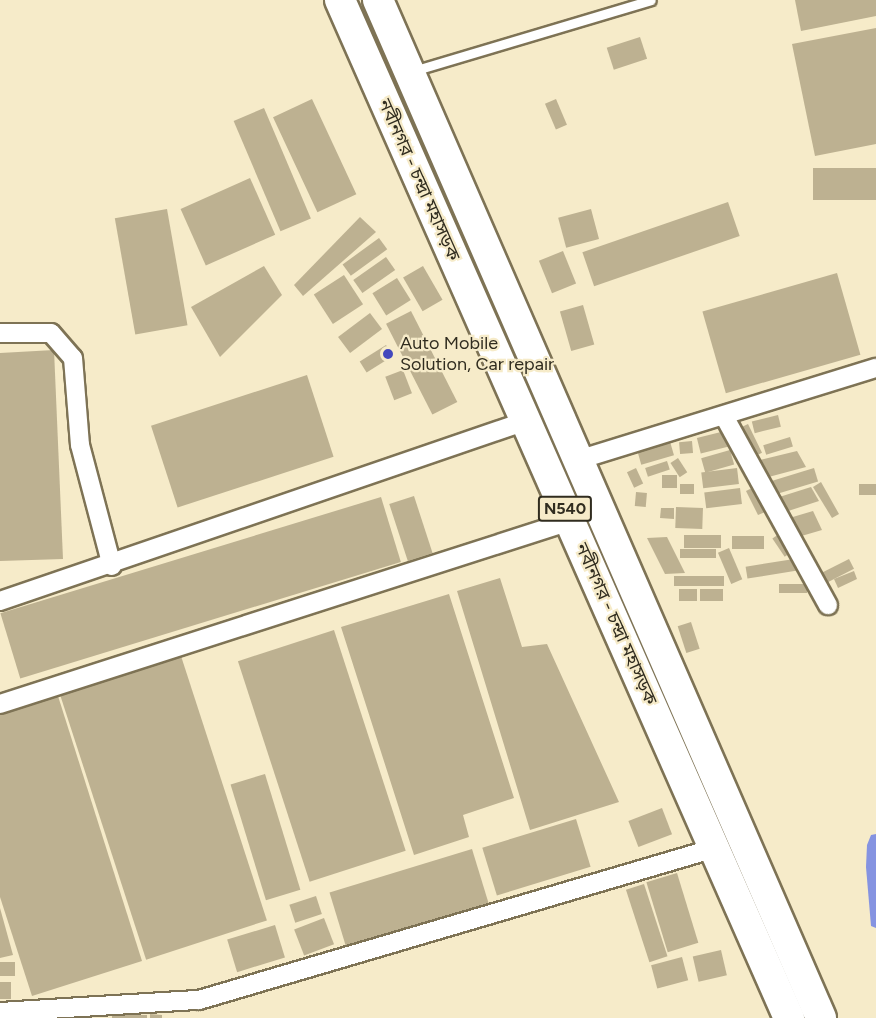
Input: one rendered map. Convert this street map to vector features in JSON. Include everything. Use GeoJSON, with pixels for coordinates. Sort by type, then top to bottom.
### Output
{"type":"FeatureCollection","features":[{"type":"Feature","properties":{"kind":"highway","name":"নবীনগর - চন্দ্রা মহাসড়ক"},"geometry":{"type":"LineString","coordinates":[[340,0],[789,1018]]}},
{"type":"Feature","properties":{"kind":"highway","name":"নবীনগর - চন্দ্রা মহাসড়ক"},"geometry":{"type":"LineString","coordinates":[[378,0],[821,1018]]}},
{"type":"Feature","properties":{"kind":"street"},"geometry":{"type":"LineString","coordinates":[[0,333],[51,333],[73,358],[80,445],[112,566]]}},
{"type":"Feature","properties":{"kind":"street"},"geometry":{"type":"LineString","coordinates":[[578,460],[876,368]]}},
{"type":"Feature","properties":{"kind":"street"},"geometry":{"type":"LineString","coordinates":[[724,416],[828,605]]}},
{"type":"Feature","properties":{"kind":"street"},"geometry":{"type":"LineString","coordinates":[[0,601],[112,566],[526,421]]}},
{"type":"Feature","properties":{"kind":"street"},"geometry":{"type":"LineString","coordinates":[[0,704],[570,521]]}},
{"type":"Feature","properties":{"kind":"street"},"geometry":{"type":"LineString","coordinates":[[0,1012],[61,1013],[199,1000],[715,848]]}},
{"type":"Feature","properties":{"kind":"lane"},"geometry":{"type":"LineString","coordinates":[[408,72],[651,0]]}},
{"type":"Feature","properties":{"kind":"water"},"geometry":{"type":"Polygon","coordinates":[[[876,834],[876,928],[871,926],[866,867],[867,845],[871,835],[876,834]]]}},
{"type":"Feature","properties":{"kind":"building"},"geometry":{"type":"Polygon","coordinates":[[[795,0],[876,0],[876,16],[801,31],[795,0]]]}},
{"type":"Feature","properties":{"kind":"building"},"geometry":{"type":"Polygon","coordinates":[[[876,28],[876,144],[815,156],[792,44],[876,28]]]}},
{"type":"Feature","properties":{"kind":"building"},"geometry":{"type":"Polygon","coordinates":[[[640,37],[647,59],[614,70],[607,48],[640,37]]]}},
{"type":"Feature","properties":{"kind":"building"},"geometry":{"type":"Polygon","coordinates":[[[312,99],[356,194],[317,212],[273,117],[312,99]]]}},
{"type":"Feature","properties":{"kind":"building"},"geometry":{"type":"Polygon","coordinates":[[[556,99],[567,125],[556,129],[545,104],[556,99]]]}},
{"type":"Feature","properties":{"kind":"building"},"geometry":{"type":"Polygon","coordinates":[[[264,108],[311,218],[281,231],[234,121],[264,108]]]}},
{"type":"Feature","properties":{"kind":"building"},"geometry":{"type":"Polygon","coordinates":[[[813,168],[876,168],[876,200],[813,200],[813,168]]]}},
{"type":"Feature","properties":{"kind":"building"},"geometry":{"type":"Polygon","coordinates":[[[250,178],[275,235],[206,266],[181,209],[250,178]]]}},
{"type":"Feature","properties":{"kind":"building"},"geometry":{"type":"Polygon","coordinates":[[[728,202],[740,236],[594,286],[582,252],[728,202]]]}},
{"type":"Feature","properties":{"kind":"building"},"geometry":{"type":"Polygon","coordinates":[[[167,209],[187,325],[135,334],[115,218],[167,209]]]}},
{"type":"Feature","properties":{"kind":"building"},"geometry":{"type":"Polygon","coordinates":[[[591,209],[599,239],[566,248],[558,218],[591,209]]]}},
{"type":"Feature","properties":{"kind":"building"},"geometry":{"type":"Polygon","coordinates":[[[360,217],[376,232],[303,296],[294,285],[360,217]]]}},
{"type":"Feature","properties":{"kind":"building"},"geometry":{"type":"Polygon","coordinates":[[[379,238],[387,249],[351,276],[343,264],[379,238]]]}},
{"type":"Feature","properties":{"kind":"building"},"geometry":{"type":"Polygon","coordinates":[[[563,251],[576,283],[552,293],[539,261],[563,251]]]}},
{"type":"Feature","properties":{"kind":"building"},"geometry":{"type":"Polygon","coordinates":[[[386,257],[395,270],[362,293],[353,280],[386,257]]]}},
{"type":"Feature","properties":{"kind":"building"},"geometry":{"type":"Polygon","coordinates":[[[264,266],[282,295],[220,357],[191,307],[264,266]]]}},
{"type":"Feature","properties":{"kind":"building"},"geometry":{"type":"Polygon","coordinates":[[[423,266],[442,300],[423,311],[403,278],[423,266]]]}},
{"type":"Feature","properties":{"kind":"building"},"geometry":{"type":"Polygon","coordinates":[[[837,273],[860,355],[726,393],[702,312],[837,273]]]}},
{"type":"Feature","properties":{"kind":"building"},"geometry":{"type":"Polygon","coordinates":[[[344,275],[363,304],[333,324],[314,295],[344,275]]]}},
{"type":"Feature","properties":{"kind":"building"},"geometry":{"type":"Polygon","coordinates":[[[397,278],[411,300],[386,315],[372,293],[397,278]]]}},
{"type":"Feature","properties":{"kind":"building"},"geometry":{"type":"Polygon","coordinates":[[[583,305],[594,344],[571,351],[560,312],[583,305]]]}},
{"type":"Feature","properties":{"kind":"building"},"geometry":{"type":"Polygon","coordinates":[[[411,311],[457,402],[432,415],[386,324],[411,311]]]}},
{"type":"Feature","properties":{"kind":"building"},"geometry":{"type":"Polygon","coordinates":[[[370,313],[382,329],[350,353],[338,337],[370,313]]]}},
{"type":"Feature","properties":{"kind":"building"},"geometry":{"type":"Polygon","coordinates":[[[386,345],[393,356],[367,372],[360,361],[386,345]]]}},
{"type":"Feature","properties":{"kind":"building"},"geometry":{"type":"Polygon","coordinates":[[[54,350],[63,559],[0,561],[0,353],[54,350]]]}},
{"type":"Feature","properties":{"kind":"building"},"geometry":{"type":"Polygon","coordinates":[[[403,370],[412,393],[394,400],[385,377],[403,370]]]}},
{"type":"Feature","properties":{"kind":"building"},"geometry":{"type":"Polygon","coordinates":[[[307,375],[334,457],[178,507],[151,426],[307,375]]]}},
{"type":"Feature","properties":{"kind":"building"},"geometry":{"type":"Polygon","coordinates":[[[778,415],[781,427],[755,433],[752,422],[778,415]]]}},
{"type":"Feature","properties":{"kind":"building"},"geometry":{"type":"Polygon","coordinates":[[[748,424],[762,453],[752,458],[738,429],[748,424]]]}},
{"type":"Feature","properties":{"kind":"building"},"geometry":{"type":"Polygon","coordinates":[[[725,431],[729,447],[701,454],[697,438],[725,431]]]}},
{"type":"Feature","properties":{"kind":"building"},"geometry":{"type":"Polygon","coordinates":[[[790,437],[793,447],[766,455],[763,445],[790,437]]]}},
{"type":"Feature","properties":{"kind":"building"},"geometry":{"type":"Polygon","coordinates":[[[669,438],[674,455],[641,465],[636,447],[669,438]]]}},
{"type":"Feature","properties":{"kind":"building"},"geometry":{"type":"Polygon","coordinates":[[[692,441],[693,453],[680,454],[679,442],[692,441]]]}},
{"type":"Feature","properties":{"kind":"building"},"geometry":{"type":"Polygon","coordinates":[[[730,450],[734,464],[705,473],[701,458],[730,450]]]}},
{"type":"Feature","properties":{"kind":"building"},"geometry":{"type":"Polygon","coordinates":[[[797,451],[806,467],[761,479],[752,462],[797,451]]]}},
{"type":"Feature","properties":{"kind":"building"},"geometry":{"type":"Polygon","coordinates":[[[678,458],[687,472],[680,477],[670,463],[678,458]]]}},
{"type":"Feature","properties":{"kind":"building"},"geometry":{"type":"Polygon","coordinates":[[[667,461],[670,470],[648,477],[645,468],[667,461]]]}},
{"type":"Feature","properties":{"kind":"building"},"geometry":{"type":"Polygon","coordinates":[[[636,468],[643,483],[634,488],[627,472],[636,468]]]}},
{"type":"Feature","properties":{"kind":"building"},"geometry":{"type":"Polygon","coordinates":[[[737,468],[739,484],[703,488],[701,472],[737,468]]]}},
{"type":"Feature","properties":{"kind":"building"},"geometry":{"type":"Polygon","coordinates":[[[814,468],[818,481],[768,497],[764,483],[814,468]]]}},
{"type":"Feature","properties":{"kind":"building"},"geometry":{"type":"Polygon","coordinates":[[[662,475],[677,475],[677,488],[662,488],[662,475]]]}},
{"type":"Feature","properties":{"kind":"building"},"geometry":{"type":"Polygon","coordinates":[[[821,482],[839,514],[832,518],[813,487],[821,482]]]}},
{"type":"Feature","properties":{"kind":"building"},"geometry":{"type":"Polygon","coordinates":[[[680,484],[694,484],[694,494],[680,494],[680,484]]]}},
{"type":"Feature","properties":{"kind":"building"},"geometry":{"type":"Polygon","coordinates":[[[859,484],[876,484],[876,495],[859,495],[859,484]]]}},
{"type":"Feature","properties":{"kind":"building"},"geometry":{"type":"Polygon","coordinates":[[[754,487],[765,512],[758,515],[746,491],[754,487]]]}},
{"type":"Feature","properties":{"kind":"building"},"geometry":{"type":"Polygon","coordinates":[[[811,487],[819,501],[782,513],[773,499],[811,487]]]}},
{"type":"Feature","properties":{"kind":"building"},"geometry":{"type":"Polygon","coordinates":[[[740,488],[742,504],[706,508],[704,492],[740,488]]]}},
{"type":"Feature","properties":{"kind":"building"},"geometry":{"type":"Polygon","coordinates":[[[636,492],[647,493],[646,507],[635,506],[636,492]]]}},
{"type":"Feature","properties":{"kind":"building"},"geometry":{"type":"Polygon","coordinates":[[[414,496],[433,553],[408,561],[389,504],[414,496]]]}},
{"type":"Feature","properties":{"kind":"building"},"geometry":{"type":"Polygon","coordinates":[[[381,497],[401,562],[20,678],[0,613],[381,497]]]}},
{"type":"Feature","properties":{"kind":"building"},"geometry":{"type":"Polygon","coordinates":[[[676,507],[703,508],[702,529],[675,528],[676,507]]]}},
{"type":"Feature","properties":{"kind":"building"},"geometry":{"type":"Polygon","coordinates":[[[661,508],[674,508],[674,519],[660,518],[661,508]]]}},
{"type":"Feature","properties":{"kind":"building"},"geometry":{"type":"Polygon","coordinates":[[[813,511],[822,530],[798,537],[786,519],[813,511]]]}},
{"type":"Feature","properties":{"kind":"building"},"geometry":{"type":"Polygon","coordinates":[[[779,534],[791,552],[785,557],[772,538],[779,534]]]}},
{"type":"Feature","properties":{"kind":"building"},"geometry":{"type":"Polygon","coordinates":[[[684,535],[721,535],[721,548],[684,548],[684,535]]]}},
{"type":"Feature","properties":{"kind":"building"},"geometry":{"type":"Polygon","coordinates":[[[732,536],[764,536],[764,549],[732,549],[732,536]]]}},
{"type":"Feature","properties":{"kind":"building"},"geometry":{"type":"Polygon","coordinates":[[[667,537],[685,573],[665,574],[647,538],[667,537]]]}},
{"type":"Feature","properties":{"kind":"building"},"geometry":{"type":"Polygon","coordinates":[[[729,548],[742,579],[731,584],[718,553],[729,548]]]}},
{"type":"Feature","properties":{"kind":"building"},"geometry":{"type":"Polygon","coordinates":[[[680,549],[716,549],[716,558],[680,558],[680,549]]]}},
{"type":"Feature","properties":{"kind":"building"},"geometry":{"type":"Polygon","coordinates":[[[794,559],[796,571],[747,579],[746,567],[794,559]]]}},
{"type":"Feature","properties":{"kind":"building"},"geometry":{"type":"Polygon","coordinates":[[[849,559],[854,569],[827,582],[822,573],[849,559]]]}},
{"type":"Feature","properties":{"kind":"building"},"geometry":{"type":"Polygon","coordinates":[[[854,571],[857,579],[838,588],[834,579],[854,571]]]}},
{"type":"Feature","properties":{"kind":"building"},"geometry":{"type":"Polygon","coordinates":[[[674,576],[724,576],[724,586],[674,586],[674,576]]]}},
{"type":"Feature","properties":{"kind":"building"},"geometry":{"type":"Polygon","coordinates":[[[500,578],[522,647],[547,644],[619,802],[530,830],[457,591],[500,578]]]}},
{"type":"Feature","properties":{"kind":"building"},"geometry":{"type":"Polygon","coordinates":[[[779,584],[807,584],[807,593],[779,593],[779,584]]]}},
{"type":"Feature","properties":{"kind":"building"},"geometry":{"type":"Polygon","coordinates":[[[679,589],[697,589],[697,601],[679,601],[679,589]]]}},
{"type":"Feature","properties":{"kind":"building"},"geometry":{"type":"Polygon","coordinates":[[[700,589],[723,589],[723,601],[700,601],[700,589]]]}},
{"type":"Feature","properties":{"kind":"building"},"geometry":{"type":"Polygon","coordinates":[[[449,594],[514,798],[463,815],[469,837],[414,855],[341,627],[449,594]]]}},
{"type":"Feature","properties":{"kind":"building"},"geometry":{"type":"Polygon","coordinates":[[[691,622],[700,649],[686,653],[678,626],[691,622]]]}},
{"type":"Feature","properties":{"kind":"building"},"geometry":{"type":"Polygon","coordinates":[[[334,630],[406,851],[310,882],[238,661],[334,630]]]}},
{"type":"Feature","properties":{"kind":"building"},"geometry":{"type":"Polygon","coordinates":[[[181,656],[267,920],[146,960],[60,695],[181,656]]]}},
{"type":"Feature","properties":{"kind":"building"},"geometry":{"type":"Polygon","coordinates":[[[58,696],[142,961],[32,996],[0,897],[0,714],[58,696]]]}},
{"type":"Feature","properties":{"kind":"building"},"geometry":{"type":"Polygon","coordinates":[[[265,774],[300,890],[266,900],[231,785],[265,774]]]}},
{"type":"Feature","properties":{"kind":"building"},"geometry":{"type":"Polygon","coordinates":[[[662,808],[672,834],[638,847],[628,821],[662,808]]]}},
{"type":"Feature","properties":{"kind":"building"},"geometry":{"type":"Polygon","coordinates":[[[576,819],[591,867],[497,895],[482,848],[576,819]]]}},
{"type":"Feature","properties":{"kind":"building"},"geometry":{"type":"Polygon","coordinates":[[[472,849],[490,907],[347,951],[330,893],[472,849]]]}},
{"type":"Feature","properties":{"kind":"building"},"geometry":{"type":"Polygon","coordinates":[[[677,873],[698,943],[668,952],[646,882],[677,873]]]}},
{"type":"Feature","properties":{"kind":"building"},"geometry":{"type":"Polygon","coordinates":[[[644,884],[667,956],[649,962],[626,890],[644,884]]]}},
{"type":"Feature","properties":{"kind":"building"},"geometry":{"type":"Polygon","coordinates":[[[316,896],[322,914],[295,923],[289,905],[316,896]]]}},
{"type":"Feature","properties":{"kind":"building"},"geometry":{"type":"Polygon","coordinates":[[[0,908],[13,955],[0,958],[0,908]]]}},
{"type":"Feature","properties":{"kind":"building"},"geometry":{"type":"Polygon","coordinates":[[[324,918],[334,944],[304,956],[294,929],[324,918]]]}},
{"type":"Feature","properties":{"kind":"building"},"geometry":{"type":"Polygon","coordinates":[[[275,925],[285,958],[237,972],[227,940],[275,925]]]}},
{"type":"Feature","properties":{"kind":"building"},"geometry":{"type":"Polygon","coordinates":[[[721,950],[727,975],[699,982],[693,957],[721,950]]]}},
{"type":"Feature","properties":{"kind":"building"},"geometry":{"type":"Polygon","coordinates":[[[682,957],[688,980],[657,988],[651,965],[682,957]]]}},
{"type":"Feature","properties":{"kind":"building"},"geometry":{"type":"Polygon","coordinates":[[[0,962],[15,962],[15,976],[0,976],[0,962]]]}},
{"type":"Feature","properties":{"kind":"building"},"geometry":{"type":"Polygon","coordinates":[[[0,982],[11,982],[11,999],[0,999],[0,982]]]}},
{"type":"Feature","properties":{"kind":"building"},"geometry":{"type":"Polygon","coordinates":[[[150,1014],[162,1015],[162,1018],[150,1018],[150,1014]]]}},
{"type":"Feature","properties":{"kind":"building"},"geometry":{"type":"Polygon","coordinates":[[[112,1015],[147,1015],[147,1018],[112,1018],[112,1015]]]}},
{"type":"Feature","properties":{"kind":"place","name":"Auto Mobile Solution, Car repair"},"geometry":{"type":"Point","coordinates":[388,354]}}]}
